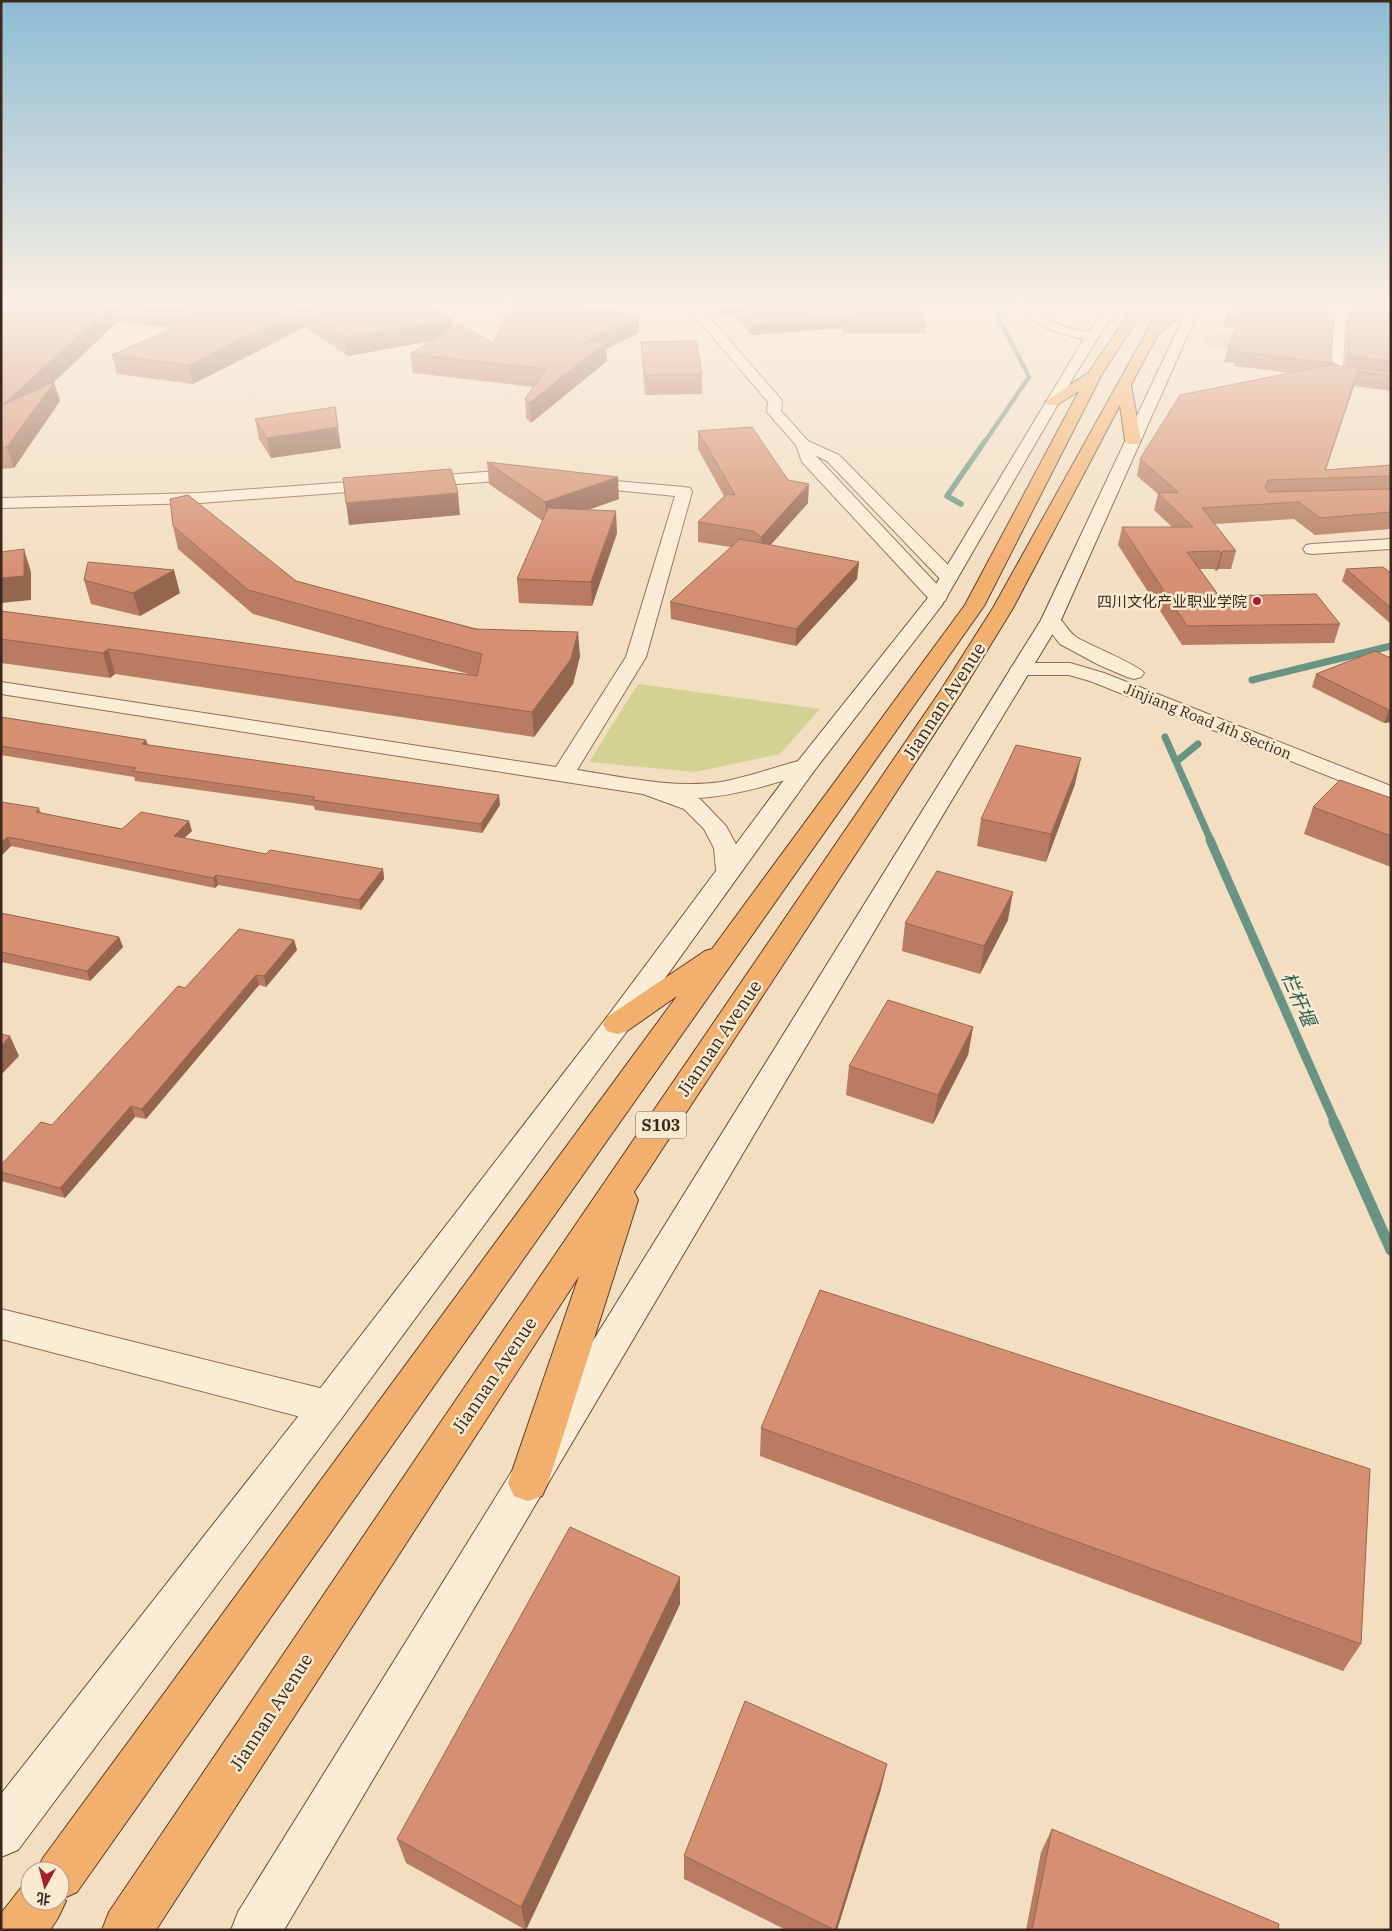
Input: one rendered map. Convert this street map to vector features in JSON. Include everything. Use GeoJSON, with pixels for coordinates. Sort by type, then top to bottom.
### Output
{"type":"FeatureCollection","features":[{"type":"Feature","properties":{"kind":"highway"},"geometry":{"type":"LineString","coordinates":[[1052,402],[1066,393]]}},
{"type":"Feature","properties":{"kind":"highway","name":"Jiannan Avenue"},"geometry":{"type":"LineString","coordinates":[[70,1861],[731,946],[974,606],[1085,393]]}},
{"type":"Feature","properties":{"kind":"highway","name":"Jiannan Avenue"},"geometry":{"type":"LineString","coordinates":[[127,1930],[446,1447],[939,710],[998,617],[1120,393]]}},
{"type":"Feature","properties":{"kind":"highway"},"geometry":{"type":"LineString","coordinates":[[1125,393],[1133,441]]}},
{"type":"Feature","properties":{"kind":"highway"},"geometry":{"type":"LineString","coordinates":[[617,1024],[731,946]]}},
{"type":"Feature","properties":{"kind":"highway"},"geometry":{"type":"LineString","coordinates":[[528,1483],[633,1167]]}},
{"type":"Feature","properties":{"kind":"highway"},"geometry":{"type":"LineString","coordinates":[[20,1930],[34,1911]]}},
{"type":"Feature","properties":{"kind":"street"},"geometry":{"type":"LineString","coordinates":[[768,393],[775,401],[774,412],[803,444],[833,458],[944,587]]}},
{"type":"Feature","properties":{"kind":"street"},"geometry":{"type":"LineString","coordinates":[[1,1833],[328,1407],[617,1024],[806,766],[944,587],[1058,393]]}},
{"type":"Feature","properties":{"kind":"street"},"geometry":{"type":"LineString","coordinates":[[256,1930],[935,808],[1051,620],[1155,393]]}},
{"type":"Feature","properties":{"kind":"street"},"geometry":{"type":"LineString","coordinates":[[803,444],[808,459],[944,587]]}},
{"type":"Feature","properties":{"kind":"street"},"geometry":{"type":"LineString","coordinates":[[1,503],[200,498],[498,476],[537,479]]}},
{"type":"Feature","properties":{"kind":"street"},"geometry":{"type":"LineString","coordinates":[[563,774],[636,657],[684,492],[567,482]]}},
{"type":"Feature","properties":{"kind":"street"},"geometry":{"type":"LineString","coordinates":[[1312,548],[1391,544]]}},
{"type":"Feature","properties":{"kind":"street","name":"Jinjiang Road 4th Section"},"geometry":{"type":"LineString","coordinates":[[1051,620],[1067,640],[1106,661],[1202,702],[1391,777]]}},
{"type":"Feature","properties":{"kind":"street","name":"Jinjiang Road 4th Section"},"geometry":{"type":"LineString","coordinates":[[1020,669],[1070,669],[1097,677],[1391,794]]}},
{"type":"Feature","properties":{"kind":"street"},"geometry":{"type":"LineString","coordinates":[[1,688],[647,788],[691,791],[729,788],[759,782],[806,766]]}},
{"type":"Feature","properties":{"kind":"street"},"geometry":{"type":"LineString","coordinates":[[647,788],[692,804],[714,826],[726,848],[728,870]]}},
{"type":"Feature","properties":{"kind":"street"},"geometry":{"type":"LineString","coordinates":[[1,1324],[328,1407]]}},
{"type":"Feature","properties":{"kind":"green space"},"geometry":{"type":"Polygon","coordinates":[[[638,684],[820,709],[780,754],[695,772],[589,762],[638,684]]]}},
{"type":"Feature","properties":{"kind":"building"},"geometry":{"type":"Polygon","coordinates":[[[1,393],[16,393],[3,405],[29,393],[46,393],[7,447],[1,447],[1,393]]]}},
{"type":"Feature","properties":{"kind":"building"},"geometry":{"type":"Polygon","coordinates":[[[529,393],[541,393],[529,403],[525,399],[529,393]]]}},
{"type":"Feature","properties":{"kind":"building"},"geometry":{"type":"Polygon","coordinates":[[[1189,393],[1351,393],[1325,470],[1391,465],[1391,476],[1268,480],[1265,487],[1268,492],[1391,489],[1391,512],[1320,518],[1299,502],[1202,508],[1236,551],[1223,551],[1221,553],[1219,551],[1187,552],[1219,596],[1316,594],[1340,624],[1187,626],[1122,527],[1193,527],[1158,493],[1178,492],[1140,459],[1180,395],[1189,393]]]}},
{"type":"Feature","properties":{"kind":"building"},"geometry":{"type":"Polygon","coordinates":[[[335,407],[338,427],[267,438],[255,419],[335,407]]]}},
{"type":"Feature","properties":{"kind":"building"},"geometry":{"type":"Polygon","coordinates":[[[752,427],[788,480],[809,484],[761,537],[753,531],[698,522],[727,494],[735,495],[698,431],[752,427]]]}},
{"type":"Feature","properties":{"kind":"building"},"geometry":{"type":"Polygon","coordinates":[[[487,462],[618,477],[545,502],[487,462]]]}},
{"type":"Feature","properties":{"kind":"building"},"geometry":{"type":"Polygon","coordinates":[[[451,469],[458,493],[346,503],[343,478],[451,469]]]}},
{"type":"Feature","properties":{"kind":"building"},"geometry":{"type":"Polygon","coordinates":[[[188,495],[296,581],[475,629],[578,632],[571,659],[532,712],[108,649],[103,653],[1,639],[1,611],[477,676],[482,654],[248,590],[173,526],[170,499],[188,495]]]}},
{"type":"Feature","properties":{"kind":"building"},"geometry":{"type":"Polygon","coordinates":[[[548,508],[616,511],[591,582],[517,579],[548,508]]]}},
{"type":"Feature","properties":{"kind":"building"},"geometry":{"type":"Polygon","coordinates":[[[740,539],[859,562],[796,629],[670,602],[740,539]]]}},
{"type":"Feature","properties":{"kind":"building"},"geometry":{"type":"Polygon","coordinates":[[[24,549],[24,576],[1,578],[1,552],[24,549]]]}},
{"type":"Feature","properties":{"kind":"building"},"geometry":{"type":"Polygon","coordinates":[[[88,562],[174,570],[133,593],[84,580],[88,562]]]}},
{"type":"Feature","properties":{"kind":"building"},"geometry":{"type":"Polygon","coordinates":[[[1383,567],[1391,573],[1391,608],[1346,569],[1383,567]]]}},
{"type":"Feature","properties":{"kind":"building"},"geometry":{"type":"Polygon","coordinates":[[[1375,651],[1388,657],[1391,656],[1391,709],[1389,710],[1316,674],[1375,651]]]}},
{"type":"Feature","properties":{"kind":"building"},"geometry":{"type":"Polygon","coordinates":[[[1,717],[146,740],[142,744],[499,795],[481,824],[313,800],[315,797],[132,771],[136,768],[1,746],[1,717]]]}},
{"type":"Feature","properties":{"kind":"building"},"geometry":{"type":"Polygon","coordinates":[[[1016,745],[1081,758],[1051,834],[981,819],[1016,745]]]}},
{"type":"Feature","properties":{"kind":"building"},"geometry":{"type":"Polygon","coordinates":[[[1340,780],[1391,798],[1391,836],[1313,807],[1340,780]]]}},
{"type":"Feature","properties":{"kind":"building"},"geometry":{"type":"Polygon","coordinates":[[[1,802],[39,808],[36,812],[122,829],[141,812],[189,821],[174,836],[266,854],[270,850],[383,869],[359,900],[216,875],[213,878],[8,837],[1,842],[1,802]]]}},
{"type":"Feature","properties":{"kind":"building"},"geometry":{"type":"Polygon","coordinates":[[[937,871],[1013,892],[984,946],[905,923],[937,871]]]}},
{"type":"Feature","properties":{"kind":"building"},"geometry":{"type":"Polygon","coordinates":[[[1,913],[119,937],[87,971],[1,952],[1,913]]]}},
{"type":"Feature","properties":{"kind":"building"},"geometry":{"type":"Polygon","coordinates":[[[239,929],[294,940],[264,976],[256,975],[142,1109],[131,1106],[60,1188],[1,1172],[1,1165],[41,1122],[52,1125],[178,986],[185,988],[239,929]]]}},
{"type":"Feature","properties":{"kind":"building"},"geometry":{"type":"Polygon","coordinates":[[[888,1000],[973,1027],[938,1095],[849,1066],[888,1000]]]}},
{"type":"Feature","properties":{"kind":"building"},"geometry":{"type":"Polygon","coordinates":[[[1,1034],[10,1036],[1,1046],[1,1034]]]}},
{"type":"Feature","properties":{"kind":"building"},"geometry":{"type":"Polygon","coordinates":[[[820,1290],[1370,1469],[1361,1644],[761,1428],[820,1290]]]}},
{"type":"Feature","properties":{"kind":"building"},"geometry":{"type":"Polygon","coordinates":[[[570,1527],[680,1577],[521,1907],[397,1839],[570,1527]]]}},
{"type":"Feature","properties":{"kind":"building"},"geometry":{"type":"Polygon","coordinates":[[[745,1701],[887,1764],[835,1930],[684,1856],[745,1701]]]}},
{"type":"Feature","properties":{"kind":"building"},"geometry":{"type":"Polygon","coordinates":[[[1052,1829],[1279,1924],[1278,1930],[1032,1930],[1052,1829]]]}},
{"type":"Feature","properties":{"kind":"waterway","name":"栏杆堰"},"geometry":{"type":"LineString","coordinates":[[984,443],[1018,393]]}},
{"type":"Feature","properties":{"kind":"waterway","name":"栏杆堰"},"geometry":{"type":"LineString","coordinates":[[961,504],[947,496],[985,441]]}},
{"type":"Feature","properties":{"kind":"waterway","name":"栏杆堰"},"geometry":{"type":"LineString","coordinates":[[1252,680],[1391,646]]}},
{"type":"Feature","properties":{"kind":"waterway","name":"栏杆堰"},"geometry":{"type":"LineString","coordinates":[[1165,737],[1211,841]]}},
{"type":"Feature","properties":{"kind":"waterway","name":"栏杆堰"},"geometry":{"type":"LineString","coordinates":[[1177,761],[1198,744]]}},
{"type":"Feature","properties":{"kind":"waterway","name":"栏杆堰"},"geometry":{"type":"LineString","coordinates":[[1210,840],[1335,1123]]}},
{"type":"Feature","properties":{"kind":"waterway","name":"栏杆堰"},"geometry":{"type":"LineString","coordinates":[[1334,1122],[1391,1250]]}},
{"type":"Feature","properties":{"kind":"place","name":"四川文化产业职业学院"},"geometry":{"type":"Point","coordinates":[1257,601]}}]}
